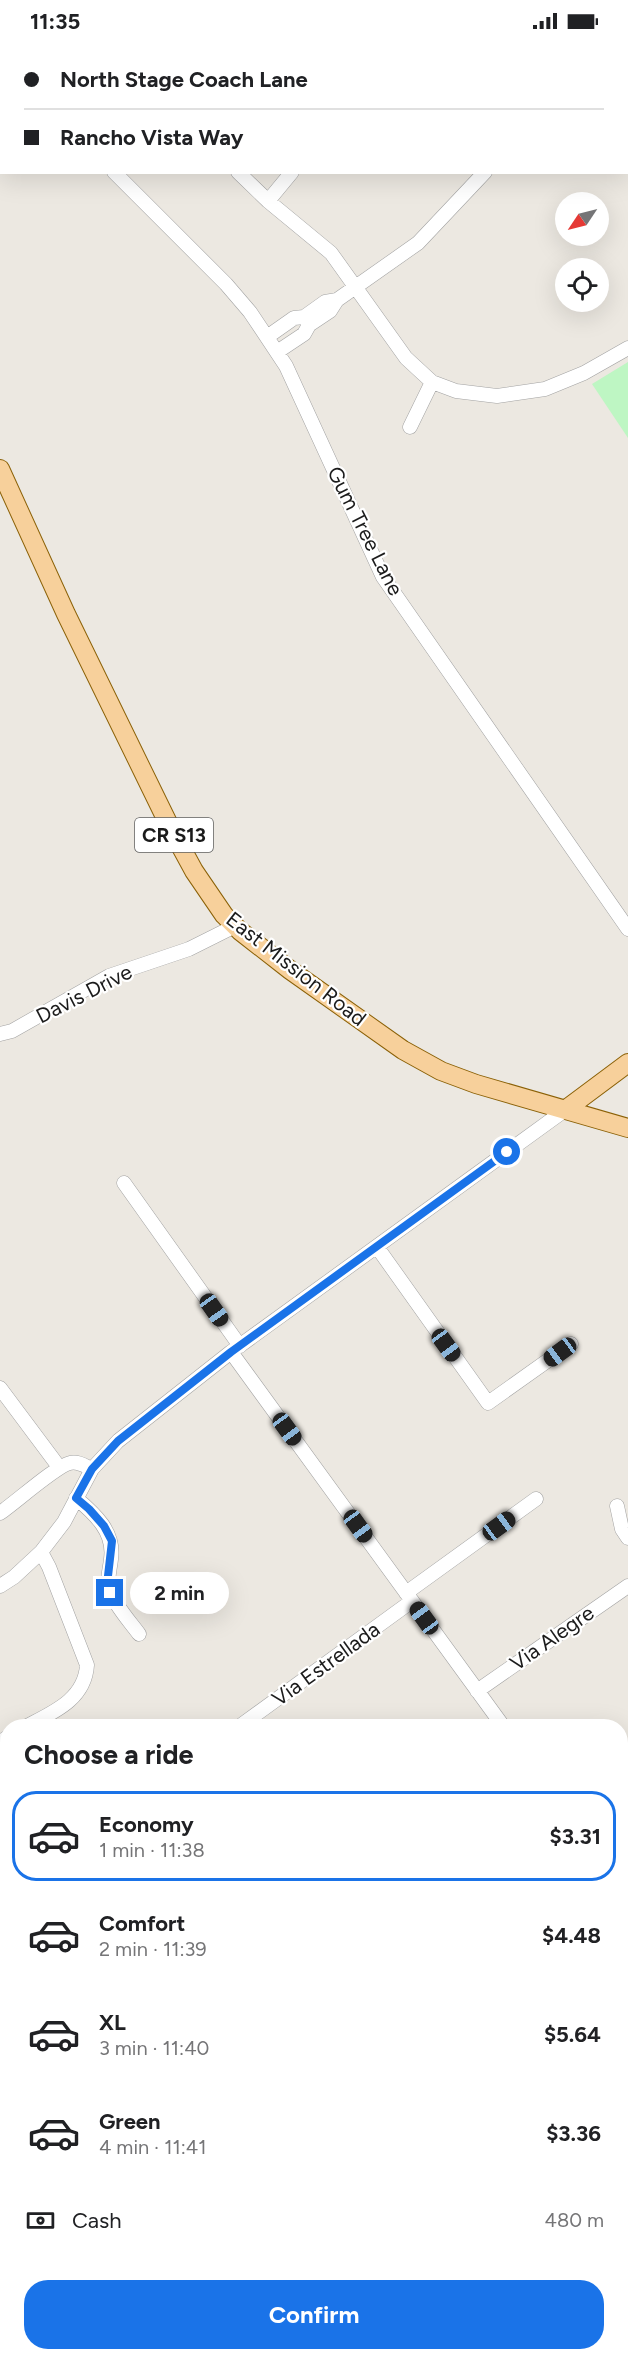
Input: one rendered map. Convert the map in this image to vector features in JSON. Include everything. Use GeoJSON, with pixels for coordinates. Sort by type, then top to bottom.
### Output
{"type":"FeatureCollection","features":[{"type":"Feature","properties":{"kind":"main road","name":"East Mission Road"},"geometry":{"type":"LineString","coordinates":[[0,469],[66,614],[169,825],[209,896],[235,926],[290,970],[402,1050],[441,1071],[621,1126]]}},
{"type":"Feature","properties":{"kind":"main road"},"geometry":{"type":"LineString","coordinates":[[565,1110],[628,1063]]}},
{"type":"Feature","properties":{"kind":"main road"},"geometry":{"type":"LineString","coordinates":[[591,1091],[599,1109],[621,1126]]}},
{"type":"Feature","properties":{"kind":"street","name":"Gum Tree Lane"},"geometry":{"type":"LineString","coordinates":[[116,174],[226,284],[250,312],[286,366],[383,577],[628,929]]}},
{"type":"Feature","properties":{"kind":"street"},"geometry":{"type":"LineString","coordinates":[[240,174],[268,201],[331,253],[406,358],[432,382],[456,391],[496,396],[545,389],[584,374],[628,348]]}},
{"type":"Feature","properties":{"kind":"street"},"geometry":{"type":"LineString","coordinates":[[268,201],[290,174]]}},
{"type":"Feature","properties":{"kind":"street"},"geometry":{"type":"LineString","coordinates":[[277,352],[304,334],[309,325],[330,311],[337,300],[418,243],[483,174]]}},
{"type":"Feature","properties":{"kind":"street"},"geometry":{"type":"LineString","coordinates":[[267,338],[294,318],[304,317],[325,302],[337,300]]}},
{"type":"Feature","properties":{"kind":"street"},"geometry":{"type":"LineString","coordinates":[[410,427],[432,382]]}},
{"type":"Feature","properties":{"kind":"street","name":"Davis Drive"},"geometry":{"type":"LineString","coordinates":[[0,1034],[12,1031],[109,976],[189,949],[235,926]]}},
{"type":"Feature","properties":{"kind":"street"},"geometry":{"type":"LineString","coordinates":[[0,1586],[14,1577],[41,1552],[64,1521],[92,1469],[118,1441],[235,1349],[565,1110]]}},
{"type":"Feature","properties":{"kind":"street"},"geometry":{"type":"LineString","coordinates":[[124,1183],[235,1349],[498,1719]]}},
{"type":"Feature","properties":{"kind":"street"},"geometry":{"type":"LineString","coordinates":[[377,1247],[488,1403],[571,1344]]}},
{"type":"Feature","properties":{"kind":"street"},"geometry":{"type":"LineString","coordinates":[[0,1388],[59,1467]]}},
{"type":"Feature","properties":{"kind":"street"},"geometry":{"type":"LineString","coordinates":[[0,1514],[59,1467],[79,1463],[92,1469]]}},
{"type":"Feature","properties":{"kind":"street"},"geometry":{"type":"LineString","coordinates":[[76,1498],[96,1517],[112,1541],[108,1576],[110,1593],[139,1634]]}},
{"type":"Feature","properties":{"kind":"street","name":"Via Estrellada"},"geometry":{"type":"LineString","coordinates":[[249,1719],[536,1499]]}},
{"type":"Feature","properties":{"kind":"street"},"geometry":{"type":"LineString","coordinates":[[617,1506],[622,1529],[628,1538]]}},
{"type":"Feature","properties":{"kind":"street"},"geometry":{"type":"LineString","coordinates":[[40,1719],[59,1709],[74,1697],[86,1677],[87,1665],[41,1552]]}},
{"type":"Feature","properties":{"kind":"street","name":"Via Alegre"},"geometry":{"type":"LineString","coordinates":[[477,1691],[628,1586]]}},
{"type":"Feature","properties":{"kind":"green space"},"geometry":{"type":"Polygon","coordinates":[[[628,362],[628,438],[592,384],[628,362]]]}},
{"type":"Feature","properties":{"kind":"route"},"geometry":{"type":"LineString","coordinates":[[110,1593],[108,1576],[112,1557],[112,1541],[104,1526],[76,1498],[92,1469],[118,1441],[231,1352],[507,1152]]}}]}
